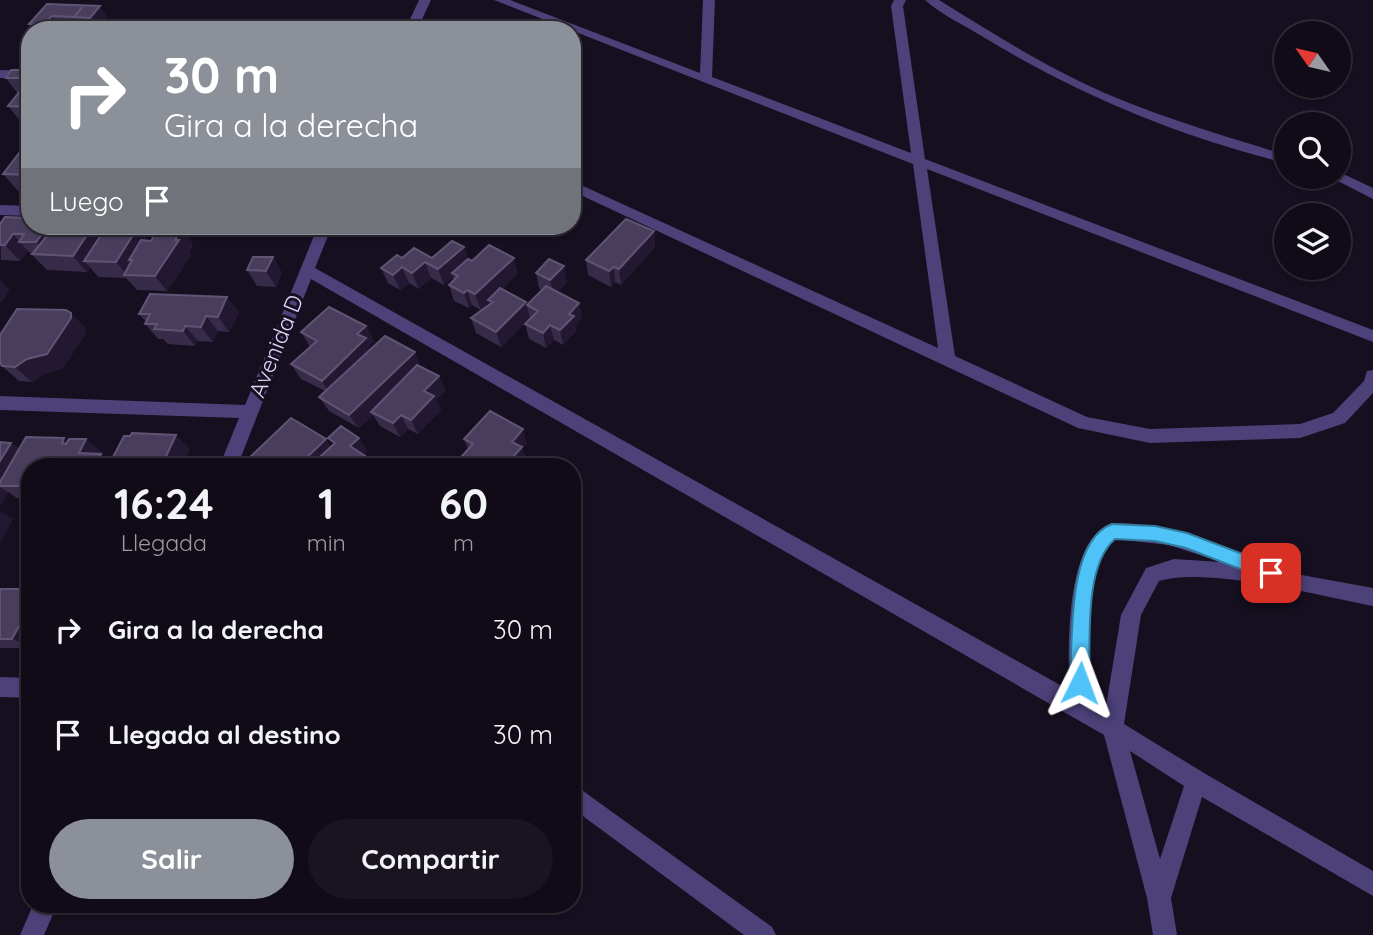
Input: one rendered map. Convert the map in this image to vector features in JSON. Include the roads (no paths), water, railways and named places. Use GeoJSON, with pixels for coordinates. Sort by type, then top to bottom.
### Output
{"type":"FeatureCollection","features":[{"type":"Feature","properties":{"kind":"street"},"geometry":{"type":"LineString","coordinates":[[415,21],[425,0]]}},
{"type":"Feature","properties":{"kind":"street"},"geometry":{"type":"LineString","coordinates":[[500,0],[556,21]]}},
{"type":"Feature","properties":{"kind":"street"},"geometry":{"type":"LineString","coordinates":[[706,77],[709,0]]}},
{"type":"Feature","properties":{"kind":"street"},"geometry":{"type":"LineString","coordinates":[[900,0],[897,6],[947,359]]}},
{"type":"Feature","properties":{"kind":"street"},"geometry":{"type":"LineString","coordinates":[[932,0],[1020,55],[1102,96],[1179,125],[1274,155]]}},
{"type":"Feature","properties":{"kind":"street"},"geometry":{"type":"LineString","coordinates":[[581,30],[1373,336]]}},
{"type":"Feature","properties":{"kind":"street"},"geometry":{"type":"LineString","coordinates":[[0,74],[21,75]]}},
{"type":"Feature","properties":{"kind":"street"},"geometry":{"type":"LineString","coordinates":[[1351,182],[1373,194]]}},
{"type":"Feature","properties":{"kind":"street"},"geometry":{"type":"LineString","coordinates":[[581,189],[1084,423],[1150,436],[1300,431],[1339,418],[1371,384],[1373,376]]}},
{"type":"Feature","properties":{"kind":"street"},"geometry":{"type":"LineString","coordinates":[[0,210],[21,211]]}},
{"type":"Feature","properties":{"kind":"street","name":"Avenida D"},"geometry":{"type":"LineString","coordinates":[[232,458],[321,235]]}},
{"type":"Feature","properties":{"kind":"street"},"geometry":{"type":"LineString","coordinates":[[307,270],[1079,707],[1196,781],[1373,884]]}},
{"type":"Feature","properties":{"kind":"street"},"geometry":{"type":"LineString","coordinates":[[0,402],[250,412]]}},
{"type":"Feature","properties":{"kind":"street"},"geometry":{"type":"LineString","coordinates":[[1079,707],[1089,563],[1100,542],[1112,531],[1155,533],[1187,541],[1291,581]]}},
{"type":"Feature","properties":{"kind":"street"},"geometry":{"type":"LineString","coordinates":[[1165,935],[1159,898],[1113,729],[1131,615],[1153,574],[1174,568],[1232,571],[1373,597]]}},
{"type":"Feature","properties":{"kind":"street"},"geometry":{"type":"LineString","coordinates":[[0,687],[21,688]]}},
{"type":"Feature","properties":{"kind":"street"},"geometry":{"type":"LineString","coordinates":[[1159,898],[1196,781]]}},
{"type":"Feature","properties":{"kind":"street"},"geometry":{"type":"LineString","coordinates":[[581,801],[764,935]]}},
{"type":"Feature","properties":{"kind":"street"},"geometry":{"type":"LineString","coordinates":[[32,935],[42,913]]}}]}
